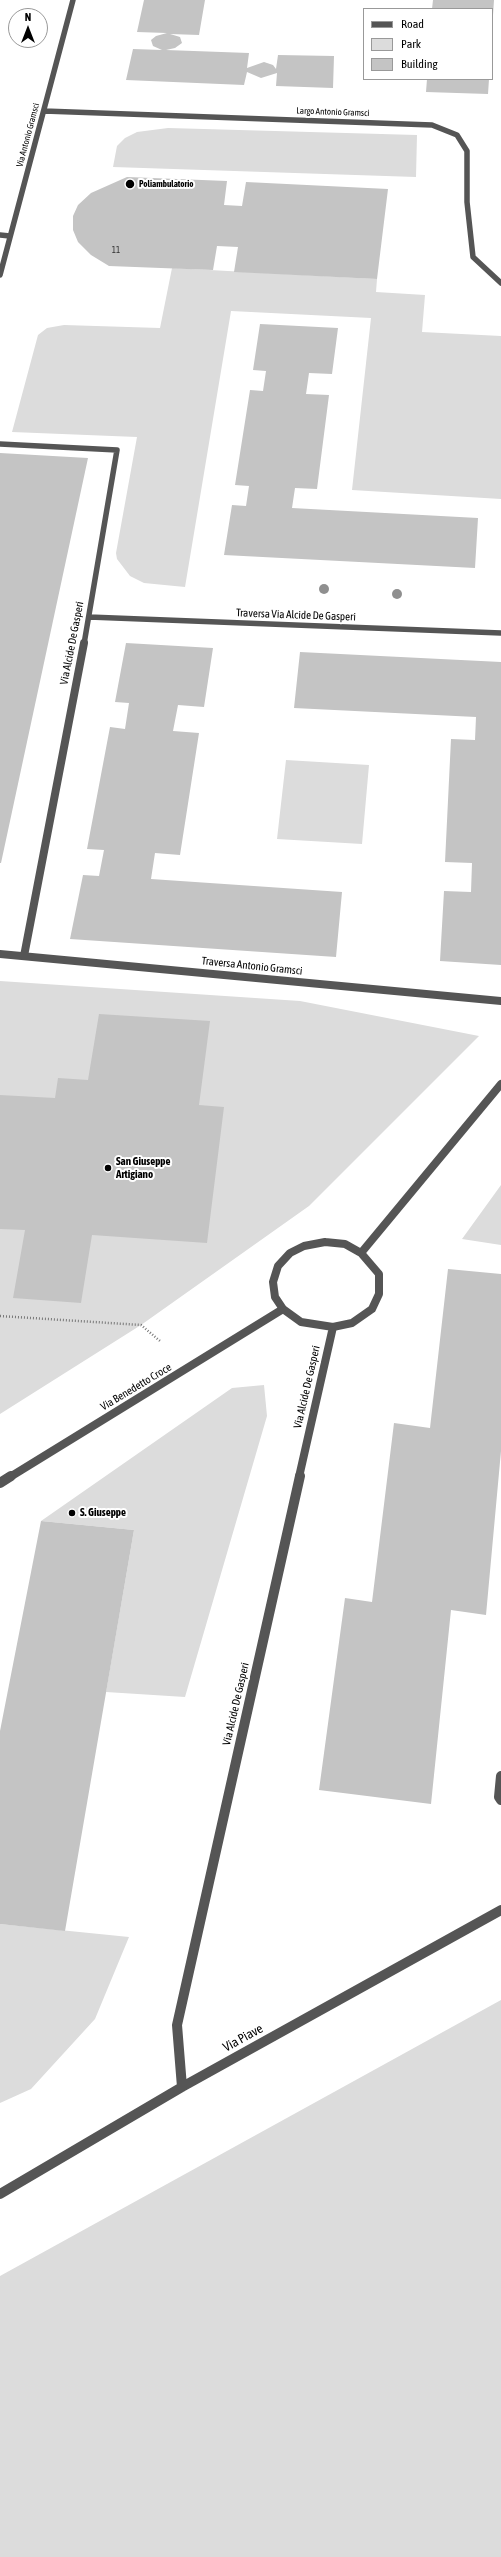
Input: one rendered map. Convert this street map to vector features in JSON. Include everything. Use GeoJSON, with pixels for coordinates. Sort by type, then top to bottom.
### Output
{"type":"FeatureCollection","features":[{"type":"Feature","properties":{"kind":"street","name":"Via Antonio Gramsci"},"geometry":{"type":"LineString","coordinates":[[0,275],[73,0]]}},
{"type":"Feature","properties":{"kind":"street","name":"Largo Antonio Gramsci"},"geometry":{"type":"LineString","coordinates":[[44,111],[432,125],[457,135],[467,151],[467,202],[473,257],[501,283]]}},
{"type":"Feature","properties":{"kind":"street"},"geometry":{"type":"LineString","coordinates":[[0,236],[10,236]]}},
{"type":"Feature","properties":{"kind":"street","name":"Via Alcide De Gasperi"},"geometry":{"type":"LineString","coordinates":[[0,444],[117,450],[90,617],[24,956]]}},
{"type":"Feature","properties":{"kind":"street","name":"Traversa Via Alcide De Gasperi"},"geometry":{"type":"LineString","coordinates":[[90,617],[501,633]]}},
{"type":"Feature","properties":{"kind":"street","name":"Traversa Antonio Gramsci"},"geometry":{"type":"LineString","coordinates":[[0,954],[501,1002]]}},
{"type":"Feature","properties":{"kind":"street"},"geometry":{"type":"LineString","coordinates":[[361,1253],[501,1084]]}},
{"type":"Feature","properties":{"kind":"street"},"geometry":{"type":"LineString","coordinates":[[325,1242],[345,1244],[361,1253],[379,1274],[379,1294],[372,1309],[352,1323],[333,1327],[300,1322],[283,1309],[275,1297],[273,1282],[278,1266],[290,1253],[304,1246],[325,1242]]}},
{"type":"Feature","properties":{"kind":"street","name":"Via Benedetto Croce"},"geometry":{"type":"LineString","coordinates":[[0,1483],[283,1309]]}},
{"type":"Feature","properties":{"kind":"street","name":"Via Alcide De Gasperi"},"geometry":{"type":"LineString","coordinates":[[182,2087],[177,2025],[333,1327]]}},
{"type":"Feature","properties":{"kind":"street"},"geometry":{"type":"LineString","coordinates":[[501,1776],[499,1797],[501,1800]]}},
{"type":"Feature","properties":{"kind":"street","name":"Via Piave"},"geometry":{"type":"LineString","coordinates":[[0,2194],[182,2087],[501,1910]]}},
{"type":"Feature","properties":{"kind":"path"},"geometry":{"type":"LineString","coordinates":[[0,1316],[141,1325],[190,1366]]}},
{"type":"Feature","properties":{"kind":"green space"},"geometry":{"type":"Polygon","coordinates":[[[168,128],[417,135],[416,177],[113,167],[117,146],[125,138],[137,132],[168,128]]]}},
{"type":"Feature","properties":{"kind":"green space"},"geometry":{"type":"Polygon","coordinates":[[[172,268],[377,279],[376,292],[425,295],[422,332],[501,336],[501,499],[352,490],[371,318],[231,311],[185,587],[144,583],[130,576],[117,559],[116,553],[137,437],[12,432],[38,335],[47,328],[64,325],[160,328],[172,268]]]}},
{"type":"Feature","properties":{"kind":"green space"},"geometry":{"type":"Polygon","coordinates":[[[286,760],[369,765],[362,844],[277,839],[286,760]]]}},
{"type":"Feature","properties":{"kind":"green space"},"geometry":{"type":"Polygon","coordinates":[[[0,981],[300,1001],[479,1036],[309,1206],[141,1325],[0,1414],[0,981]]]}},
{"type":"Feature","properties":{"kind":"green space"},"geometry":{"type":"Polygon","coordinates":[[[501,1185],[501,1245],[462,1239],[501,1185]]]}},
{"type":"Feature","properties":{"kind":"green space"},"geometry":{"type":"Polygon","coordinates":[[[264,1385],[267,1416],[185,1697],[106,1692],[134,1530],[41,1521],[232,1388],[264,1385]]]}},
{"type":"Feature","properties":{"kind":"green space"},"geometry":{"type":"Polygon","coordinates":[[[0,1924],[129,1937],[95,2019],[31,2089],[0,2103],[0,1924]]]}},
{"type":"Feature","properties":{"kind":"green space"},"geometry":{"type":"Polygon","coordinates":[[[501,2000],[501,2557],[0,2557],[0,2276],[501,2000]]]}},
{"type":"Feature","properties":{"kind":"building"},"geometry":{"type":"Polygon","coordinates":[[[144,0],[205,0],[199,35],[170,34],[180,37],[182,43],[175,48],[166,50],[249,53],[247,68],[264,62],[273,65],[276,69],[278,55],[334,56],[333,88],[276,86],[277,73],[261,78],[247,72],[244,85],[126,80],[133,49],[162,50],[153,46],[151,40],[156,36],[167,33],[137,32],[144,0]]]}},
{"type":"Feature","properties":{"kind":"building"},"geometry":{"type":"Polygon","coordinates":[[[433,0],[494,0],[493,15],[493,8],[432,8],[433,0]]]}},
{"type":"Feature","properties":{"kind":"building"},"geometry":{"type":"Polygon","coordinates":[[[427,80],[489,80],[488,94],[426,92],[427,80]]]}},
{"type":"Feature","properties":{"kind":"building"},"geometry":{"type":"Polygon","coordinates":[[[127,177],[227,181],[224,205],[242,206],[246,182],[388,189],[377,279],[234,272],[238,247],[217,246],[213,270],[109,266],[91,255],[78,242],[73,230],[73,216],[78,205],[91,193],[127,177]]]}},
{"type":"Feature","properties":{"kind":"building"},"geometry":{"type":"Polygon","coordinates":[[[260,324],[338,328],[332,374],[309,373],[306,394],[329,395],[317,489],[295,488],[292,508],[478,518],[475,568],[224,555],[232,505],[246,506],[249,486],[235,485],[250,390],[263,391],[266,371],[253,370],[260,324]]]}},
{"type":"Feature","properties":{"kind":"building"},"geometry":{"type":"Polygon","coordinates":[[[0,453],[88,458],[1,863],[0,863],[0,453]]]}},
{"type":"Feature","properties":{"kind":"building"},"geometry":{"type":"Polygon","coordinates":[[[126,643],[213,648],[204,707],[178,705],[173,731],[199,733],[180,855],[155,853],[151,879],[342,892],[336,957],[70,939],[83,875],[99,876],[104,850],[87,849],[110,727],[125,729],[129,703],[115,702],[126,643]]]}},
{"type":"Feature","properties":{"kind":"building"},"geometry":{"type":"Polygon","coordinates":[[[300,652],[501,662],[501,965],[440,961],[444,891],[471,892],[472,863],[445,862],[451,739],[475,740],[476,717],[294,708],[300,652]]]}},
{"type":"Feature","properties":{"kind":"building","name":"San Giuseppe Artigiano"},"geometry":{"type":"Polygon","coordinates":[[[99,1014],[210,1021],[199,1105],[224,1107],[207,1243],[92,1235],[81,1303],[13,1298],[25,1230],[0,1229],[0,1095],[55,1098],[58,1078],[88,1080],[99,1014]]]}},
{"type":"Feature","properties":{"kind":"building"},"geometry":{"type":"Polygon","coordinates":[[[448,1269],[501,1274],[501,1451],[486,1615],[451,1610],[431,1804],[319,1790],[345,1598],[372,1602],[394,1423],[430,1428],[448,1269]]]}},
{"type":"Feature","properties":{"kind":"building"},"geometry":{"type":"Polygon","coordinates":[[[41,1521],[134,1530],[65,1931],[0,1924],[0,1731],[41,1521]]]}},
{"type":"Feature","properties":{"kind":"place","name":"Poliambulatorio"},"geometry":{"type":"Point","coordinates":[130,184]}},
{"type":"Feature","properties":{"kind":"place","name":"San Giuseppe Artigiano"},"geometry":{"type":"Point","coordinates":[108,1168]}},
{"type":"Feature","properties":{"kind":"place","name":"S. Giuseppe"},"geometry":{"type":"Point","coordinates":[72,1513]}}]}
